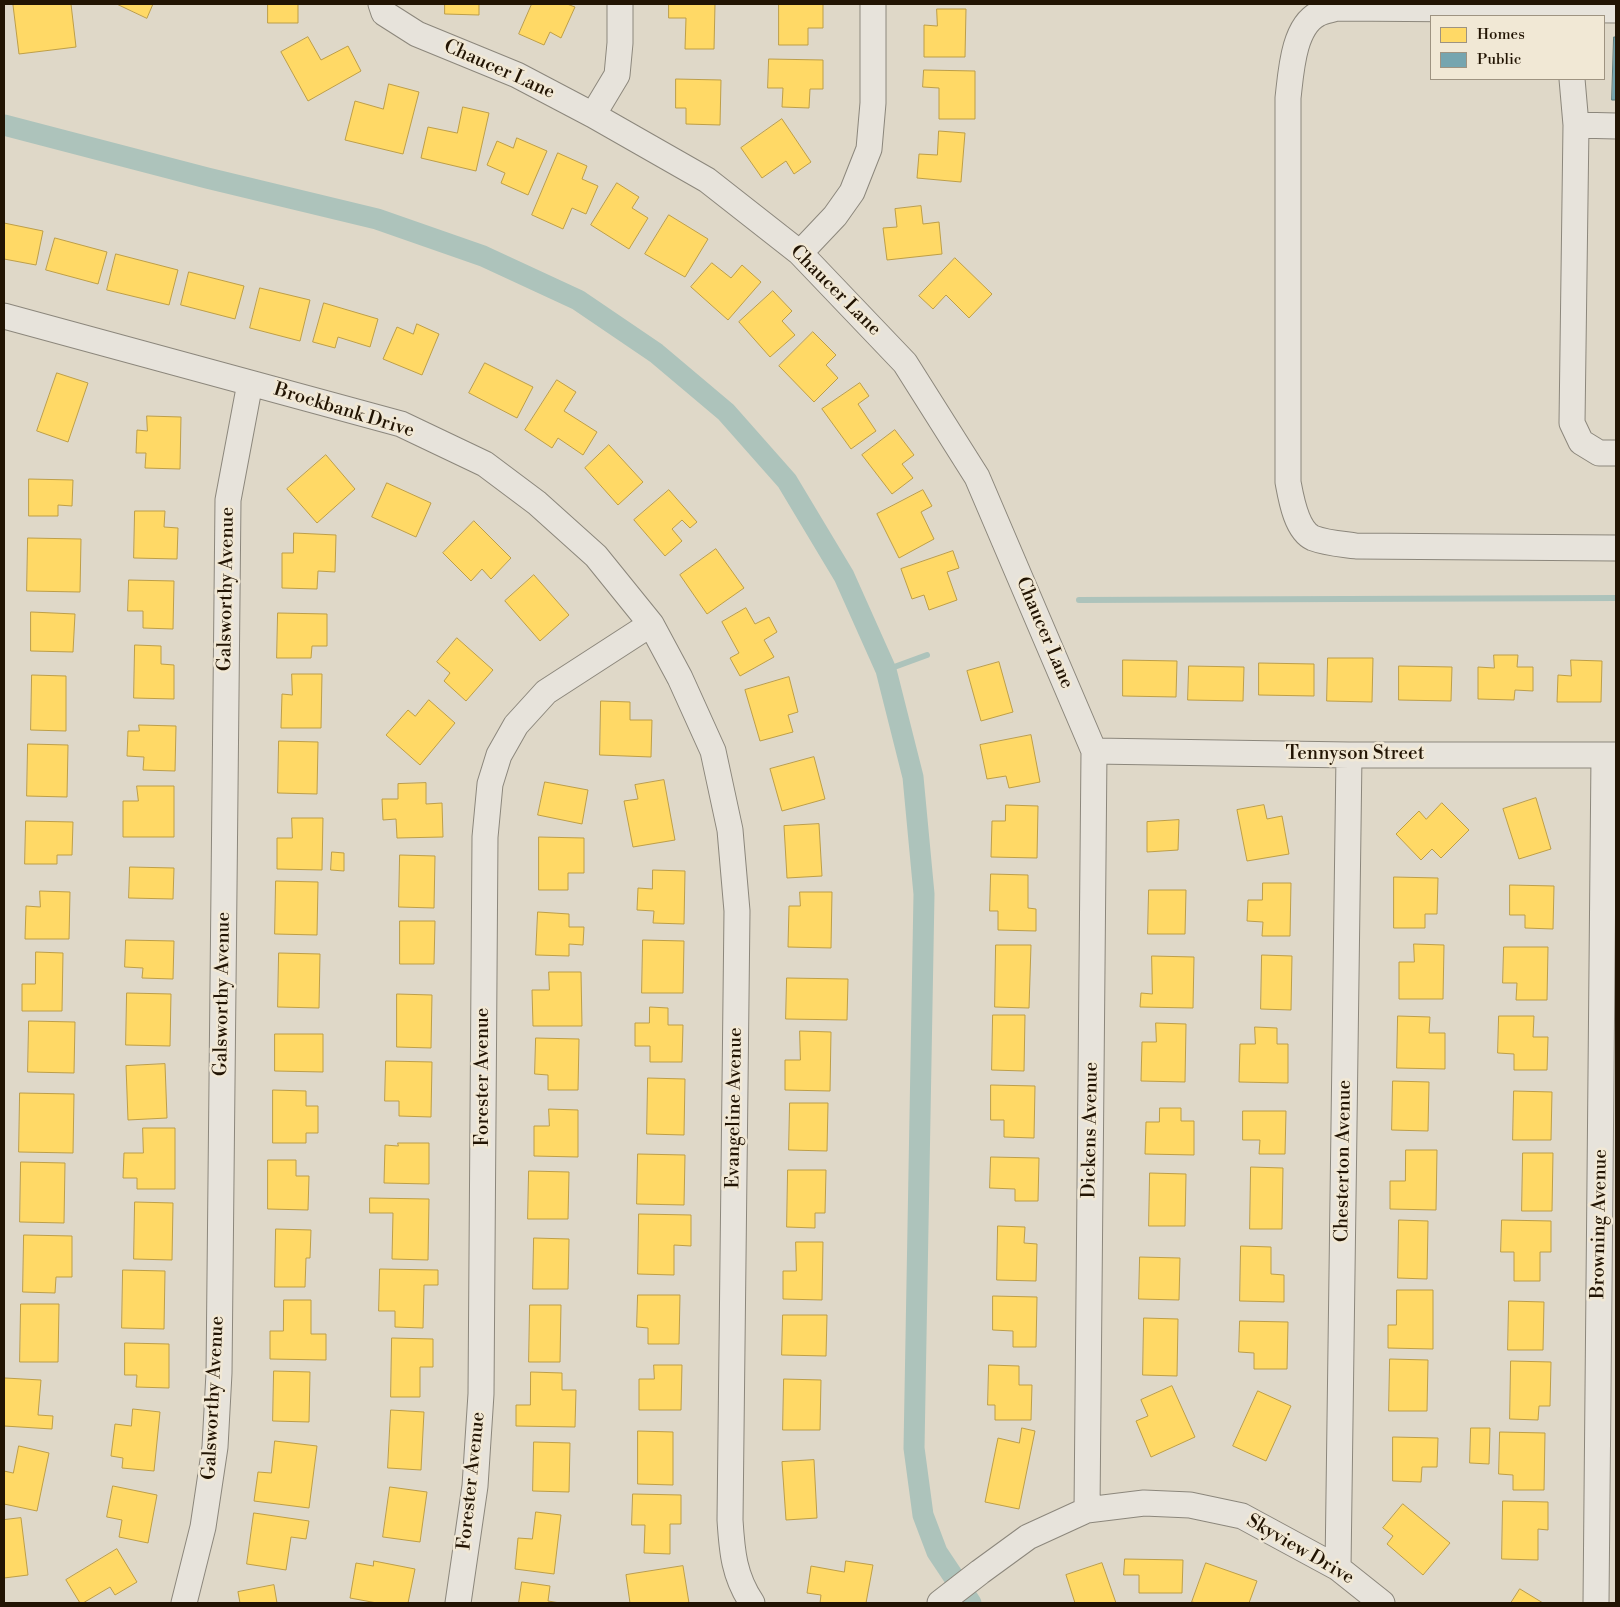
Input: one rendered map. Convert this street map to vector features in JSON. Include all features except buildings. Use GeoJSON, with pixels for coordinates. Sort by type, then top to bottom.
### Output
{"type":"FeatureCollection","features":[{"type":"Feature","properties":{"kind":"street"},"geometry":{"type":"LineString","coordinates":[[593,115],[618,75],[620,4]]}},
{"type":"Feature","properties":{"kind":"street"},"geometry":{"type":"LineString","coordinates":[[800,253],[835,216],[852,192],[869,149],[872,103],[873,4]]}},
{"type":"Feature","properties":{"kind":"street","name":"Chaucer Lane"},"geometry":{"type":"LineString","coordinates":[[382,8],[417,34],[517,75],[593,115],[707,180],[800,253],[905,363],[977,477],[1094,751]]}},
{"type":"Feature","properties":{"kind":"street"},"geometry":{"type":"LineString","coordinates":[[1616,10],[1577,13],[1337,8],[1317,14],[1303,28],[1293,59],[1288,98],[1288,482],[1293,509],[1300,524],[1311,537],[1327,542],[1356,546],[1616,548]]}},
{"type":"Feature","properties":{"kind":"street"},"geometry":{"type":"LineString","coordinates":[[1572,80],[1576,125],[1572,423],[1581,442],[1599,453],[1616,453]]}},
{"type":"Feature","properties":{"kind":"street"},"geometry":{"type":"LineString","coordinates":[[1576,125],[1616,126]]}},
{"type":"Feature","properties":{"kind":"street","name":"Brockbank Drive"},"geometry":{"type":"LineString","coordinates":[[4,316],[401,424],[485,464],[537,503],[596,556],[651,624]]}},
{"type":"Feature","properties":{"kind":"street","name":"Galsworthy Avenue"},"geometry":{"type":"LineString","coordinates":[[184,1603],[203,1526],[215,1438],[219,1372],[228,500],[250,383]]}},
{"type":"Feature","properties":{"kind":"street","name":"Forester Avenue"},"geometry":{"type":"LineString","coordinates":[[458,1603],[475,1486],[481,1394],[485,837],[490,784],[499,755],[516,726],[546,692],[651,624]]}},
{"type":"Feature","properties":{"kind":"street","name":"Evangeline Avenue"},"geometry":{"type":"LineString","coordinates":[[651,624],[680,678],[714,751],[730,830],[737,911],[730,1520],[733,1558],[746,1594],[752,1603]]}},
{"type":"Feature","properties":{"kind":"street","name":"Tennyson Street"},"geometry":{"type":"LineString","coordinates":[[1094,751],[1350,755],[1610,755]]}},
{"type":"Feature","properties":{"kind":"street","name":"Dickens Avenue"},"geometry":{"type":"LineString","coordinates":[[1087,1510],[1094,751]]}},
{"type":"Feature","properties":{"kind":"street","name":"Chesterton Avenue"},"geometry":{"type":"LineString","coordinates":[[1338,1568],[1350,755]]}},
{"type":"Feature","properties":{"kind":"street","name":"Browning Avenue"},"geometry":{"type":"LineString","coordinates":[[1596,1603],[1610,755]]}},
{"type":"Feature","properties":{"kind":"street","name":"Skyview Drive"},"geometry":{"type":"LineString","coordinates":[[944,1600],[1028,1537],[1087,1510],[1144,1503],[1190,1505],[1242,1516],[1338,1568],[1382,1603]]}},
{"type":"Feature","properties":{"kind":"waterway"},"geometry":{"type":"LineString","coordinates":[[4,125],[207,178],[377,219],[483,256],[578,300],[656,353],[726,412],[787,481],[844,576],[886,670],[913,777],[924,894],[914,1448],[923,1515],[937,1552],[971,1603]]}},
{"type":"Feature","properties":{"kind":"waterway"},"geometry":{"type":"LineString","coordinates":[[1079,600],[1616,598]]}},
{"type":"Feature","properties":{"kind":"waterway"},"geometry":{"type":"LineString","coordinates":[[886,670],[927,655]]}}]}
